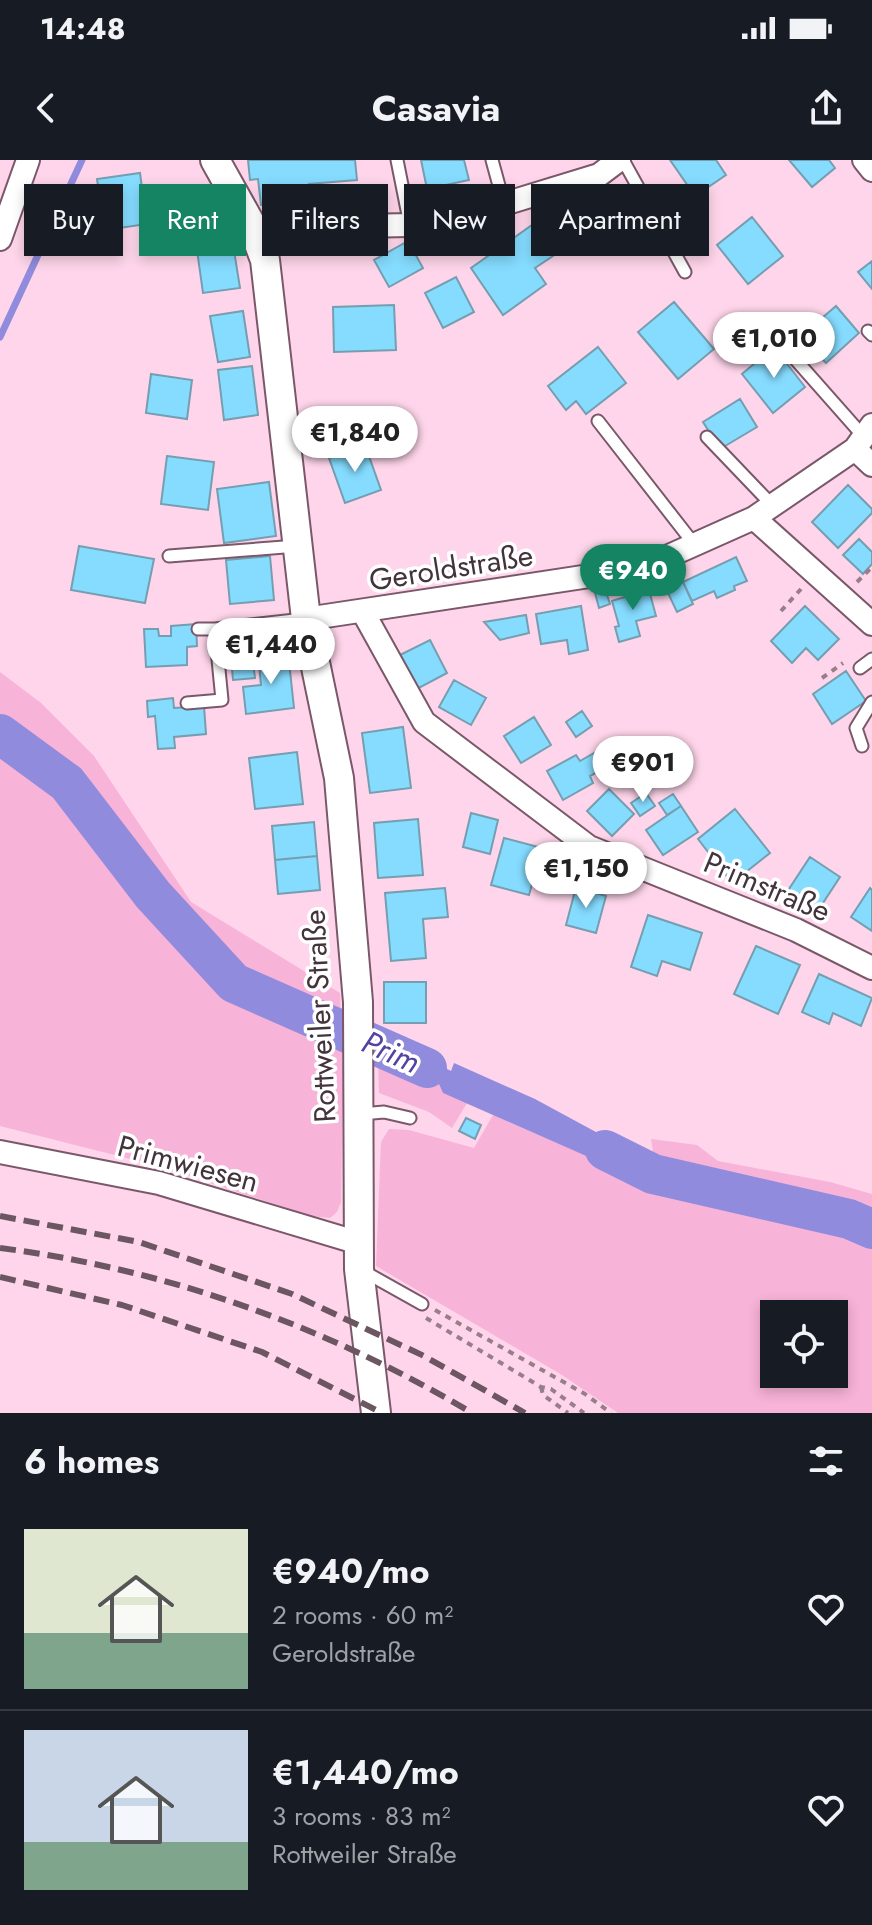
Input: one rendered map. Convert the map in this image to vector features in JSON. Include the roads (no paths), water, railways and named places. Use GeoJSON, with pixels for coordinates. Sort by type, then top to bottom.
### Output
{"type":"FeatureCollection","features":[{"type":"Feature","properties":{"kind":"street"},"geometry":{"type":"LineString","coordinates":[[0,239],[28,160]]}},
{"type":"Feature","properties":{"kind":"street","name":"Rottweiler Straße"},"geometry":{"type":"LineString","coordinates":[[215,160],[253,228],[265,260],[306,619],[339,778],[358,1002],[359,1256],[376,1413]]}},
{"type":"Feature","properties":{"kind":"street"},"geometry":{"type":"LineString","coordinates":[[515,201],[599,175],[621,160]]}},
{"type":"Feature","properties":{"kind":"street"},"geometry":{"type":"LineString","coordinates":[[864,160],[872,170]]}},
{"type":"Feature","properties":{"kind":"street"},"geometry":{"type":"LineString","coordinates":[[253,228],[404,225]]}},
{"type":"Feature","properties":{"kind":"street"},"geometry":{"type":"LineString","coordinates":[[864,437],[872,465]]}},
{"type":"Feature","properties":{"kind":"street","name":"Geroldstraße"},"geometry":{"type":"LineString","coordinates":[[306,619],[642,568],[763,512],[864,437]]}},
{"type":"Feature","properties":{"kind":"street"},"geometry":{"type":"LineString","coordinates":[[763,512],[816,574],[872,624]]}},
{"type":"Feature","properties":{"kind":"street","name":"Primstraße"},"geometry":{"type":"LineString","coordinates":[[363,612],[424,722],[589,847],[796,930],[872,968]]}},
{"type":"Feature","properties":{"kind":"street","name":"Primwiesen"},"geometry":{"type":"LineString","coordinates":[[0,1152],[159,1183],[359,1256]]}},
{"type":"Feature","properties":{"kind":"lane"},"geometry":{"type":"LineString","coordinates":[[397,160],[404,195]]}},
{"type":"Feature","properties":{"kind":"lane"},"geometry":{"type":"LineString","coordinates":[[492,160],[499,184]]}},
{"type":"Feature","properties":{"kind":"lane"},"geometry":{"type":"LineString","coordinates":[[621,160],[685,272]]}},
{"type":"Feature","properties":{"kind":"lane"},"geometry":{"type":"LineString","coordinates":[[796,360],[864,437]]}},
{"type":"Feature","properties":{"kind":"lane"},"geometry":{"type":"LineString","coordinates":[[598,421],[694,544]]}},
{"type":"Feature","properties":{"kind":"lane"},"geometry":{"type":"LineString","coordinates":[[707,437],[763,512]]}},
{"type":"Feature","properties":{"kind":"lane"},"geometry":{"type":"LineString","coordinates":[[169,556],[298,546]]}},
{"type":"Feature","properties":{"kind":"lane"},"geometry":{"type":"LineString","coordinates":[[198,629],[306,619]]}},
{"type":"Feature","properties":{"kind":"lane"},"geometry":{"type":"LineString","coordinates":[[187,703],[222,700],[215,629]]}},
{"type":"Feature","properties":{"kind":"lane"},"geometry":{"type":"LineString","coordinates":[[860,668],[872,659]]}},
{"type":"Feature","properties":{"kind":"lane"},"geometry":{"type":"LineString","coordinates":[[862,746],[856,728],[872,702]]}},
{"type":"Feature","properties":{"kind":"lane"},"geometry":{"type":"LineString","coordinates":[[360,1114],[384,1112],[410,1118]]}},
{"type":"Feature","properties":{"kind":"lane"},"geometry":{"type":"LineString","coordinates":[[359,1256],[419,1308]]}},
{"type":"Feature","properties":{"kind":"water"},"geometry":{"type":"Polygon","coordinates":[[[377,1033],[451,1071],[454,1063],[535,1099],[655,1164],[652,1185],[443,1093],[438,1082],[424,1080],[378,1058],[377,1033]]]}},
{"type":"Feature","properties":{"kind":"water"},"geometry":{"type":"Polygon","coordinates":[[[779,1192],[872,1218],[872,1243],[840,1229],[755,1207],[779,1192]]]}},
{"type":"Feature","properties":{"kind":"waterway"},"geometry":{"type":"LineString","coordinates":[[0,337],[82,160]]}},
{"type":"Feature","properties":{"kind":"waterway","name":"Prim"},"geometry":{"type":"LineString","coordinates":[[0,734],[67,783],[153,895],[234,983],[427,1068]]}},
{"type":"Feature","properties":{"kind":"waterway","name":"Prim"},"geometry":{"type":"LineString","coordinates":[[605,1150],[653,1174],[849,1219],[872,1229]]}},
{"type":"Feature","properties":{"kind":"railway"},"geometry":{"type":"LineString","coordinates":[[0,1216],[139,1242],[292,1294],[424,1356],[525,1413]]}},
{"type":"Feature","properties":{"kind":"railway"},"geometry":{"type":"LineString","coordinates":[[0,1248],[124,1271],[244,1306],[361,1354],[472,1413]]}},
{"type":"Feature","properties":{"kind":"railway"},"geometry":{"type":"LineString","coordinates":[[0,1277],[122,1305],[262,1352],[382,1413]]}}]}
